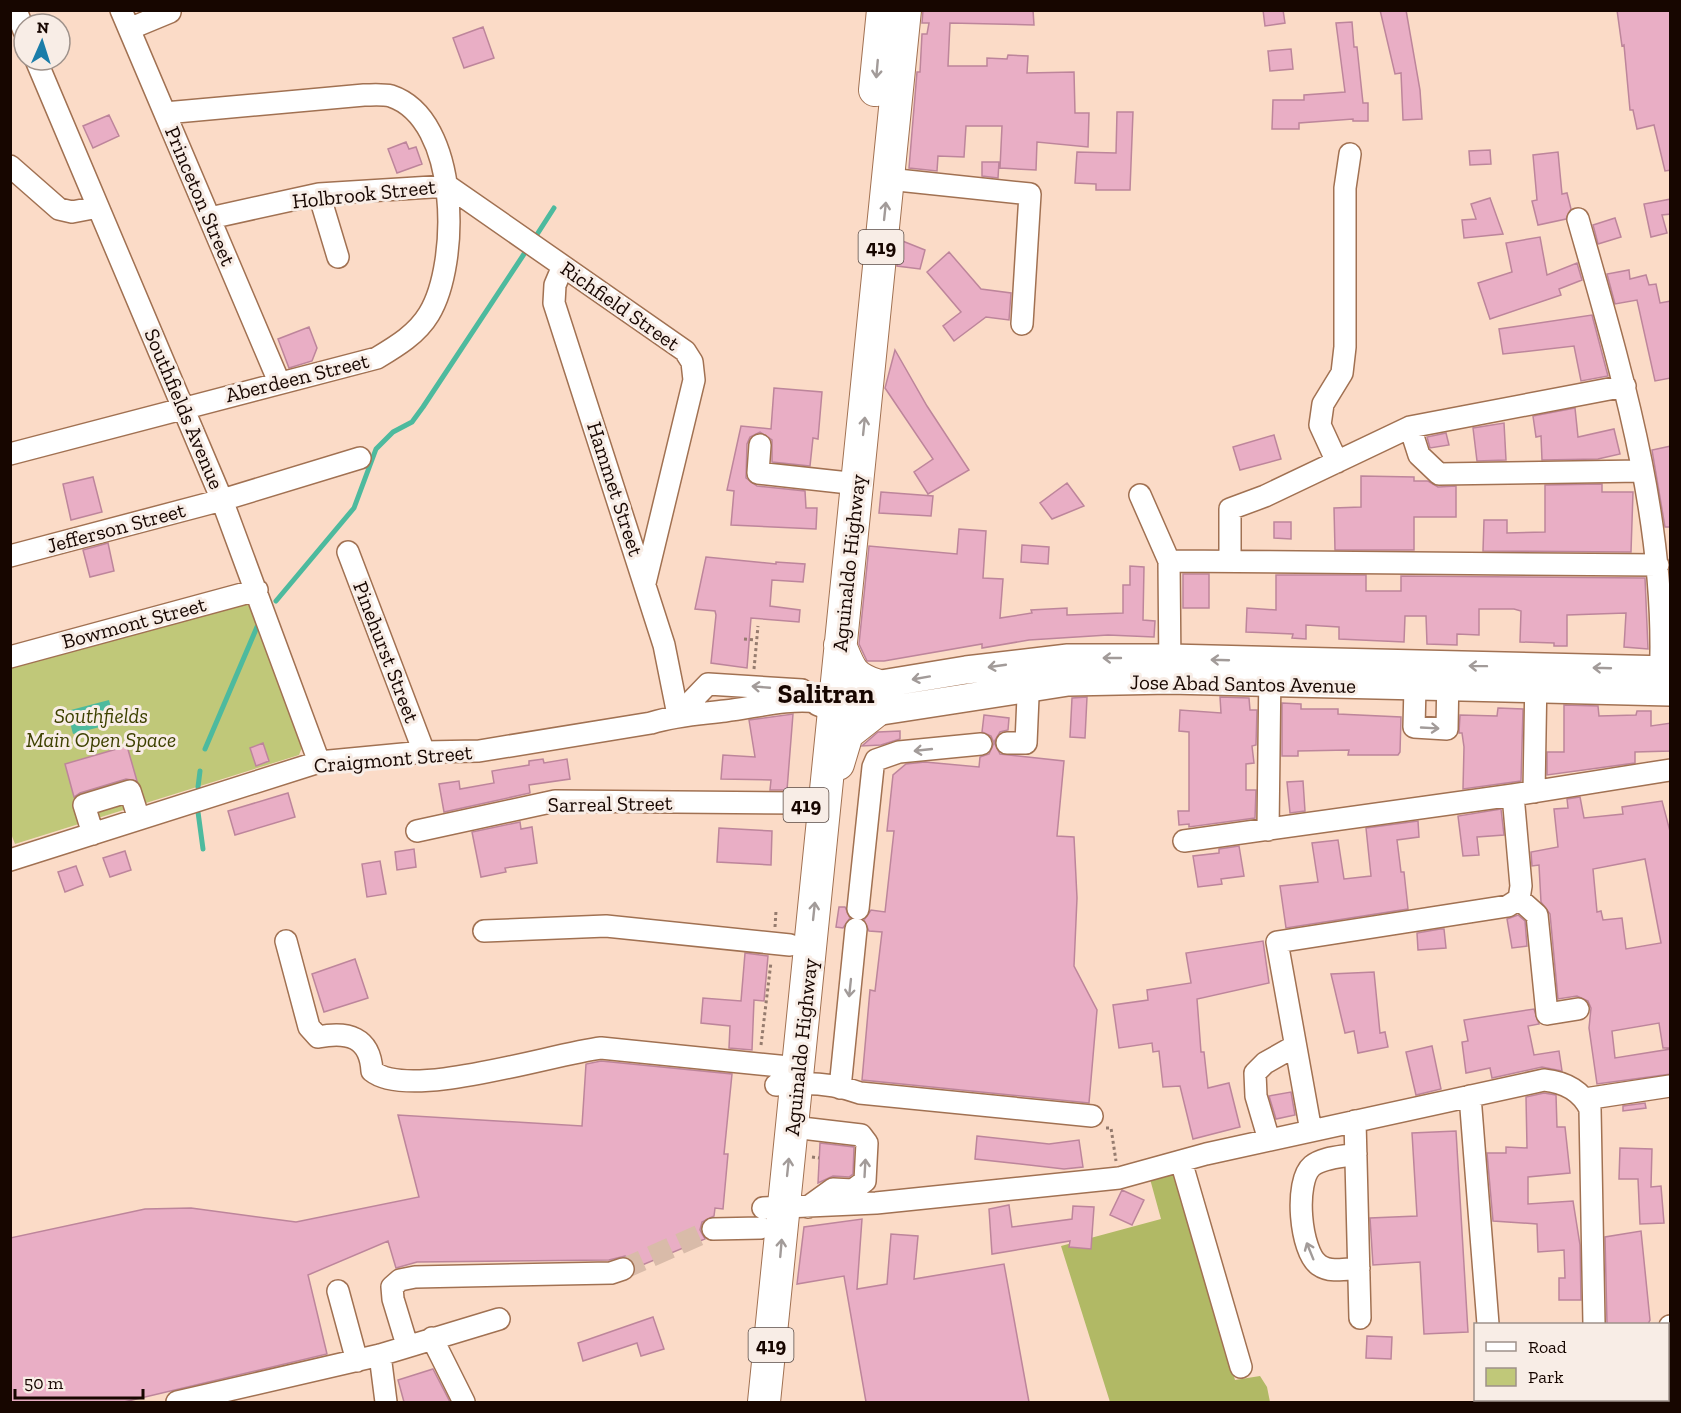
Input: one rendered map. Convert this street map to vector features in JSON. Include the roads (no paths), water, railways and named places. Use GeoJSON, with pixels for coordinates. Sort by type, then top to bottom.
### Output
{"type":"FeatureCollection","features":[{"type":"Feature","properties":{"kind":"highway","name":"Aguinaldo Highway"},"geometry":{"type":"LineString","coordinates":[[744,1402],[793,1126],[785,1074],[819,867],[827,699],[848,483],[883,10]]}},
{"type":"Feature","properties":{"kind":"highway","name":"Aguinaldo Highway"},"geometry":{"type":"LineString","coordinates":[[764,1402],[779,1213],[785,1074],[779,943],[827,699],[840,645],[848,483],[888,179],[905,10]]}},
{"type":"Feature","properties":{"kind":"highway"},"geometry":{"type":"LineString","coordinates":[[819,867],[830,847],[839,757],[843,743],[876,699],[853,674],[840,645]]}},
{"type":"Feature","properties":{"kind":"main road","name":"Jose Abad Santos Avenue"},"geometry":{"type":"LineString","coordinates":[[827,699],[876,699],[1029,674],[1068,682],[1170,669],[1665,681]]}},
{"type":"Feature","properties":{"kind":"main road","name":"Jose Abad Santos Avenue"},"geometry":{"type":"LineString","coordinates":[[1270,673],[1415,686],[1448,677]]}},
{"type":"Feature","properties":{"kind":"street"},"geometry":{"type":"LineString","coordinates":[[125,20],[170,12]]}},
{"type":"Feature","properties":{"kind":"street","name":"Princeton Street"},"geometry":{"type":"LineString","coordinates":[[125,20],[279,382]]}},
{"type":"Feature","properties":{"kind":"street","name":"Southfields Avenue"},"geometry":{"type":"LineString","coordinates":[[41,72],[222,500],[319,762]]}},
{"type":"Feature","properties":{"kind":"street","name":"Aberdeen Street"},"geometry":{"type":"LineString","coordinates":[[10,454],[377,358],[415,332],[429,314],[445,273],[450,233],[448,186],[430,131],[413,110],[391,96],[364,95],[165,114]]}},
{"type":"Feature","properties":{"kind":"street"},"geometry":{"type":"LineString","coordinates":[[1337,462],[1320,426],[1323,404],[1342,373],[1345,347],[1345,188],[1350,154]]}},
{"type":"Feature","properties":{"kind":"street"},"geometry":{"type":"LineString","coordinates":[[10,166],[59,209],[72,212],[98,207]]}},
{"type":"Feature","properties":{"kind":"street"},"geometry":{"type":"LineString","coordinates":[[888,179],[1030,194],[1023,324]]}},
{"type":"Feature","properties":{"kind":"street","name":"Holbrook Street"},"geometry":{"type":"LineString","coordinates":[[210,218],[319,195],[448,186]]}},
{"type":"Feature","properties":{"kind":"street","name":"Richfield Street"},"geometry":{"type":"LineString","coordinates":[[448,186],[685,351],[692,362],[694,380],[645,583]]}},
{"type":"Feature","properties":{"kind":"street"},"geometry":{"type":"LineString","coordinates":[[319,195],[338,257]]}},
{"type":"Feature","properties":{"kind":"street"},"geometry":{"type":"LineString","coordinates":[[1578,219],[1625,386],[1642,471],[1658,565],[1665,681]]}},
{"type":"Feature","properties":{"kind":"street","name":"Hammet Street"},"geometry":{"type":"LineString","coordinates":[[563,266],[555,285],[554,303],[664,645],[678,715]]}},
{"type":"Feature","properties":{"kind":"street"},"geometry":{"type":"LineString","coordinates":[[1230,561],[1230,509],[1265,496],[1410,427],[1625,386]]}},
{"type":"Feature","properties":{"kind":"street"},"geometry":{"type":"LineString","coordinates":[[1410,427],[1419,456],[1439,474],[1642,471]]}},
{"type":"Feature","properties":{"kind":"street"},"geometry":{"type":"LineString","coordinates":[[760,446],[758,473],[848,483]]}},
{"type":"Feature","properties":{"kind":"street","name":"Jefferson Street"},"geometry":{"type":"LineString","coordinates":[[10,556],[222,500],[360,458]]}},
{"type":"Feature","properties":{"kind":"street"},"geometry":{"type":"LineString","coordinates":[[1140,495],[1168,561],[1170,669]]}},
{"type":"Feature","properties":{"kind":"street","name":"Pinehurst Street"},"geometry":{"type":"LineString","coordinates":[[348,552],[424,752]]}},
{"type":"Feature","properties":{"kind":"street"},"geometry":{"type":"LineString","coordinates":[[1168,561],[1308,564],[1658,565]]}},
{"type":"Feature","properties":{"kind":"street","name":"Bowmont Street"},"geometry":{"type":"LineString","coordinates":[[10,657],[257,590]]}},
{"type":"Feature","properties":{"kind":"street"},"geometry":{"type":"LineString","coordinates":[[1268,830],[1270,673]]}},
{"type":"Feature","properties":{"kind":"street"},"geometry":{"type":"LineString","coordinates":[[1007,743],[1026,743],[1029,674]]}},
{"type":"Feature","properties":{"kind":"street"},"geometry":{"type":"LineString","coordinates":[[1415,686],[1414,727],[1447,729],[1448,677]]}},
{"type":"Feature","properties":{"kind":"street"},"geometry":{"type":"LineString","coordinates":[[1534,792],[1536,677]]}},
{"type":"Feature","properties":{"kind":"street","name":"Craigmont Street"},"geometry":{"type":"LineString","coordinates":[[678,715],[708,684],[827,699]]}},
{"type":"Feature","properties":{"kind":"street","name":"Craigmont Street"},"geometry":{"type":"LineString","coordinates":[[10,860],[319,762],[424,752],[480,751],[651,723],[678,715],[726,711],[797,699],[827,699]]}},
{"type":"Feature","properties":{"kind":"street"},"geometry":{"type":"LineString","coordinates":[[850,1090],[857,919],[873,767],[876,760],[899,752],[981,744]]}},
{"type":"Feature","properties":{"kind":"street"},"geometry":{"type":"LineString","coordinates":[[1184,841],[1534,792],[1671,770]]}},
{"type":"Feature","properties":{"kind":"street"},"geometry":{"type":"LineString","coordinates":[[93,834],[84,806],[130,791],[139,819]]}},
{"type":"Feature","properties":{"kind":"street"},"geometry":{"type":"LineString","coordinates":[[1311,1131],[1277,942],[1508,906],[1519,899],[1521,886],[1513,795]]}},
{"type":"Feature","properties":{"kind":"street","name":"Sarreal Street"},"geometry":{"type":"LineString","coordinates":[[417,831],[555,801],[806,803]]}},
{"type":"Feature","properties":{"kind":"street"},"geometry":{"type":"LineString","coordinates":[[1519,899],[1537,915],[1546,1014],[1578,1009]]}},
{"type":"Feature","properties":{"kind":"street"},"geometry":{"type":"LineString","coordinates":[[483,931],[606,926],[779,943]]}},
{"type":"Feature","properties":{"kind":"street"},"geometry":{"type":"LineString","coordinates":[[286,941],[309,1027],[318,1037],[338,1033],[356,1038],[371,1055],[372,1071],[381,1078],[430,1081],[468,1078],[572,1051],[601,1048],[785,1074],[850,1090],[1063,1107],[1092,1116]]}},
{"type":"Feature","properties":{"kind":"street"},"geometry":{"type":"LineString","coordinates":[[1269,1140],[1256,1096],[1255,1073],[1265,1063],[1295,1046]]}},
{"type":"Feature","properties":{"kind":"street"},"geometry":{"type":"LineString","coordinates":[[713,1229],[779,1213],[1119,1178],[1269,1140],[1544,1080],[1567,1085],[1585,1099],[1590,1109],[1594,1323]]}},
{"type":"Feature","properties":{"kind":"street"},"geometry":{"type":"LineString","coordinates":[[1585,1099],[1671,1086]]}},
{"type":"Feature","properties":{"kind":"street"},"geometry":{"type":"LineString","coordinates":[[1470,1096],[1488,1323]]}},
{"type":"Feature","properties":{"kind":"street"},"geometry":{"type":"LineString","coordinates":[[1355,1121],[1360,1318]]}},
{"type":"Feature","properties":{"kind":"street"},"geometry":{"type":"LineString","coordinates":[[779,1213],[833,1189],[853,1190],[865,1181],[867,1143],[861,1135],[793,1126]]}},
{"type":"Feature","properties":{"kind":"street"},"geometry":{"type":"LineString","coordinates":[[1356,1154],[1313,1165],[1304,1175],[1300,1191],[1307,1248],[1312,1259],[1320,1266],[1332,1270],[1359,1268]]}},
{"type":"Feature","properties":{"kind":"street"},"geometry":{"type":"LineString","coordinates":[[1181,1161],[1241,1367]]}},
{"type":"Feature","properties":{"kind":"street"},"geometry":{"type":"LineString","coordinates":[[407,1345],[393,1299],[392,1287],[400,1280],[415,1277],[611,1273],[623,1269]]}},
{"type":"Feature","properties":{"kind":"street"},"geometry":{"type":"LineString","coordinates":[[338,1291],[357,1361]]}},
{"type":"Feature","properties":{"kind":"street"},"geometry":{"type":"LineString","coordinates":[[177,1402],[357,1361],[499,1319]]}},
{"type":"Feature","properties":{"kind":"street"},"geometry":{"type":"LineString","coordinates":[[1671,1326],[1671,1352]]}},
{"type":"Feature","properties":{"kind":"street"},"geometry":{"type":"LineString","coordinates":[[432,1338],[464,1402]]}},
{"type":"Feature","properties":{"kind":"street"},"geometry":{"type":"LineString","coordinates":[[380,1355],[386,1402]]}},
{"type":"Feature","properties":{"kind":"water"},"geometry":{"type":"Polygon","coordinates":[[[109,700],[115,723],[73,734],[67,711],[109,700]]]}},
{"type":"Feature","properties":{"kind":"waterway"},"geometry":{"type":"LineString","coordinates":[[536,236],[554,208]]}},
{"type":"Feature","properties":{"kind":"waterway"},"geometry":{"type":"LineString","coordinates":[[276,601],[354,508],[376,449],[393,432],[412,422],[524,254]]}},
{"type":"Feature","properties":{"kind":"waterway"},"geometry":{"type":"LineString","coordinates":[[205,749],[257,627]]}},
{"type":"Feature","properties":{"kind":"waterway"},"geometry":{"type":"LineString","coordinates":[[198,787],[200,771]]}},
{"type":"Feature","properties":{"kind":"waterway"},"geometry":{"type":"LineString","coordinates":[[198,812],[203,849]]}},
{"type":"Feature","properties":{"kind":"tunnel"},"geometry":{"type":"LineString","coordinates":[[623,1269],[713,1229]]}},
{"type":"Feature","properties":{"kind":"district","name":"Salitran"},"geometry":{"type":"Point","coordinates":[826,694]}},
{"type":"Feature","properties":{"kind":"park label","name":"Southfields Main Open Space"},"geometry":{"type":"Point","coordinates":[101,728]}}]}
